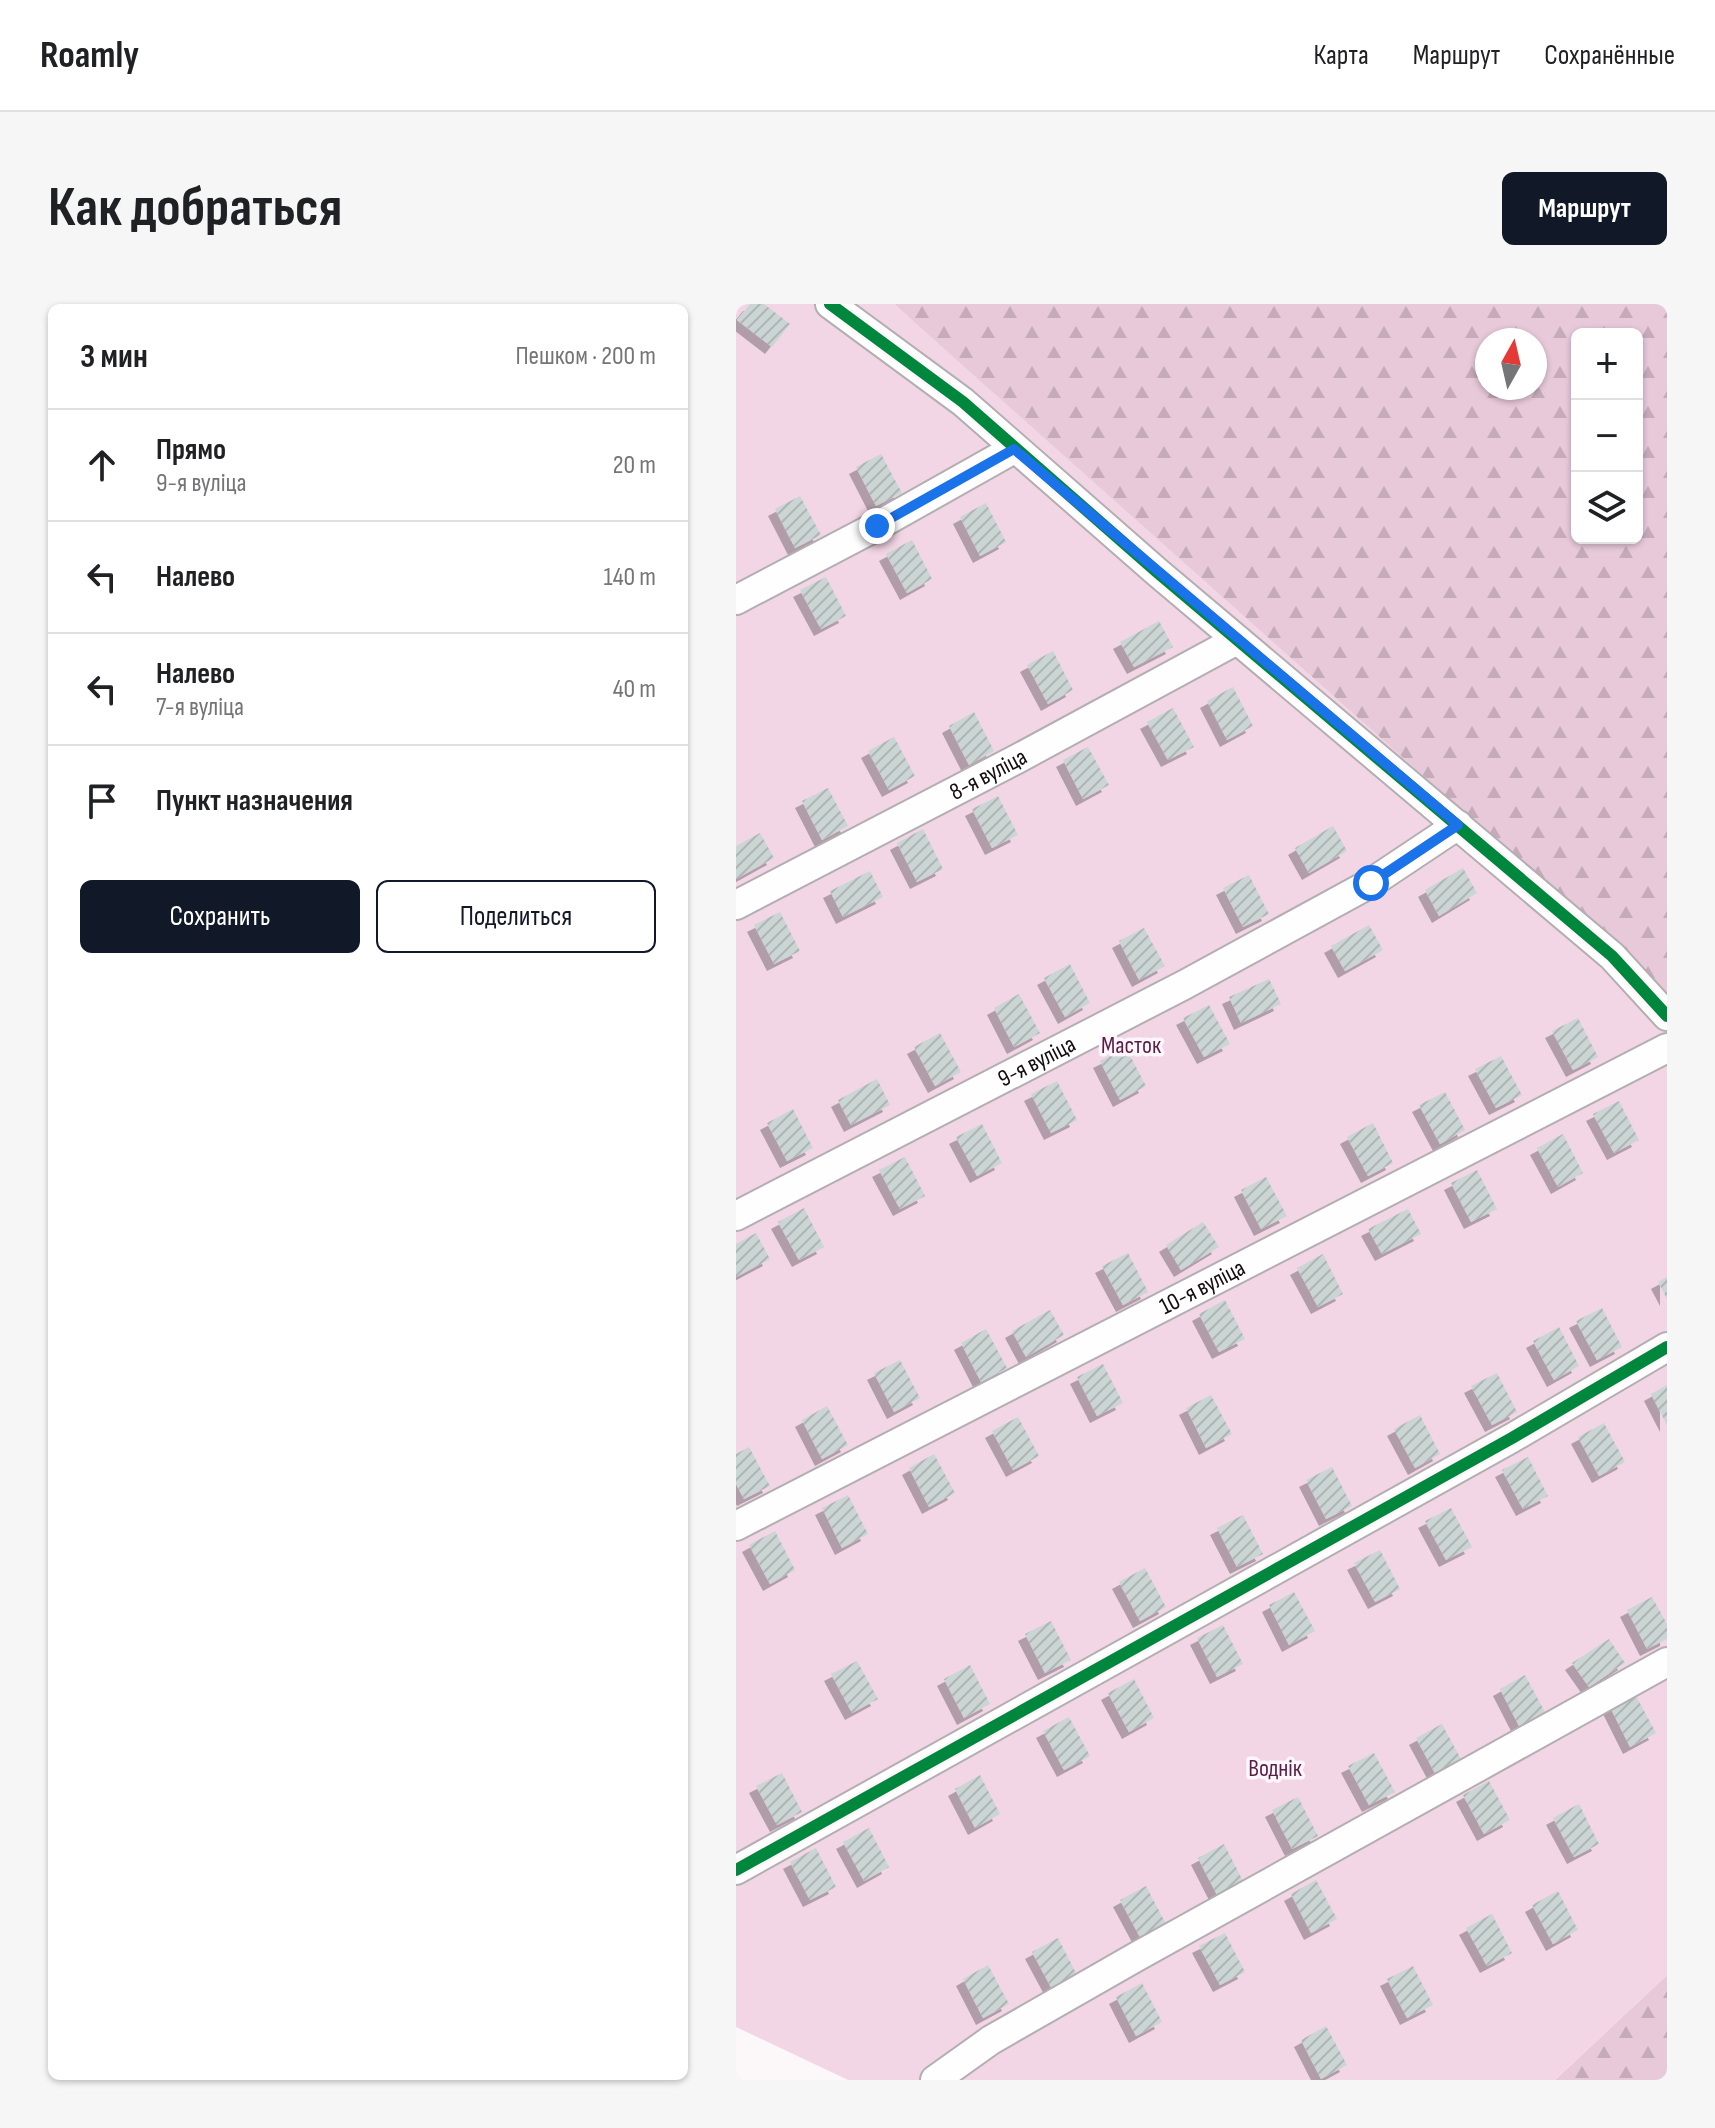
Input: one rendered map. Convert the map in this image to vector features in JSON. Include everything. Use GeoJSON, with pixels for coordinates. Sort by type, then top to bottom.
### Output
{"type":"FeatureCollection","features":[{"type":"Feature","properties":{"kind":"street"},"geometry":{"type":"LineString","coordinates":[[830,304],[963,402],[1237,640],[1612,956],[1667,1016]]}},
{"type":"Feature","properties":{"kind":"street"},"geometry":{"type":"LineString","coordinates":[[736,600],[1014,449]]}},
{"type":"Feature","properties":{"kind":"street","name":"8-я вуліца"},"geometry":{"type":"LineString","coordinates":[[736,905],[1237,640]]}},
{"type":"Feature","properties":{"kind":"street","name":"9-я вуліца"},"geometry":{"type":"LineString","coordinates":[[736,1216],[1197,978],[1371,883],[1458,825]]}},
{"type":"Feature","properties":{"kind":"street","name":"10-я вуліца"},"geometry":{"type":"LineString","coordinates":[[736,1526],[1667,1048]]}},
{"type":"Feature","properties":{"kind":"street"},"geometry":{"type":"LineString","coordinates":[[736,1870],[1498,1446],[1667,1347]]}},
{"type":"Feature","properties":{"kind":"street"},"geometry":{"type":"LineString","coordinates":[[935,2080],[991,2040],[1136,1957],[1667,1662]]}},
{"type":"Feature","properties":{"kind":"green space","name":"Масток"},"geometry":{"type":"Polygon","coordinates":[[[736,304],[894,304],[1667,993],[1667,1975],[1555,2080],[848,2080],[736,2027],[736,304]]]}},
{"type":"Feature","properties":{"kind":"green space"},"geometry":{"type":"Polygon","coordinates":[[[894,304],[1667,304],[1667,1004],[1612,956],[894,304]]]}},
{"type":"Feature","properties":{"kind":"green space"},"geometry":{"type":"Polygon","coordinates":[[[1667,1975],[1667,2080],[1555,2080],[1667,1975]]]}},
{"type":"Feature","properties":{"kind":"building"},"geometry":{"type":"Polygon","coordinates":[[[750,304],[764,304],[790,324],[772,347],[737,320],[750,304]]]}},
{"type":"Feature","properties":{"kind":"building"},"geometry":{"type":"Polygon","coordinates":[[[881,454],[902,493],[876,506],[856,467],[881,454]]]}},
{"type":"Feature","properties":{"kind":"building"},"geometry":{"type":"Polygon","coordinates":[[[800,496],[821,535],[795,548],[775,509],[800,496]]]}},
{"type":"Feature","properties":{"kind":"building"},"geometry":{"type":"Polygon","coordinates":[[[986,503],[1006,542],[980,556],[960,517],[986,503]]]}},
{"type":"Feature","properties":{"kind":"building"},"geometry":{"type":"Polygon","coordinates":[[[912,540],[932,579],[907,593],[886,554],[912,540]]]}},
{"type":"Feature","properties":{"kind":"building"},"geometry":{"type":"Polygon","coordinates":[[[826,577],[846,616],[821,629],[800,590],[826,577]]]}},
{"type":"Feature","properties":{"kind":"building"},"geometry":{"type":"Polygon","coordinates":[[[1159,621],[1173,647],[1134,667],[1120,642],[1159,621]]]}},
{"type":"Feature","properties":{"kind":"building"},"geometry":{"type":"Polygon","coordinates":[[[1053,651],[1073,690],[1048,704],[1027,665],[1053,651]]]}},
{"type":"Feature","properties":{"kind":"building"},"geometry":{"type":"Polygon","coordinates":[[[1233,687],[1253,726],[1227,740],[1207,701],[1233,687]]]}},
{"type":"Feature","properties":{"kind":"building"},"geometry":{"type":"Polygon","coordinates":[[[1173,708],[1194,747],[1168,760],[1147,722],[1173,708]]]}},
{"type":"Feature","properties":{"kind":"building"},"geometry":{"type":"Polygon","coordinates":[[[974,712],[994,751],[969,765],[949,726],[974,712]]]}},
{"type":"Feature","properties":{"kind":"building"},"geometry":{"type":"Polygon","coordinates":[[[894,737],[915,776],[889,790],[868,751],[894,737]]]}},
{"type":"Feature","properties":{"kind":"building"},"geometry":{"type":"Polygon","coordinates":[[[1088,747],[1109,785],[1083,799],[1063,760],[1088,747]]]}},
{"type":"Feature","properties":{"kind":"building"},"geometry":{"type":"Polygon","coordinates":[[[828,788],[848,826],[822,840],[802,801],[828,788]]]}},
{"type":"Feature","properties":{"kind":"building"},"geometry":{"type":"Polygon","coordinates":[[[998,796],[1018,835],[992,848],[972,809],[998,796]]]}},
{"type":"Feature","properties":{"kind":"building"},"geometry":{"type":"Polygon","coordinates":[[[1333,826],[1347,851],[1309,873],[1295,848],[1333,826]]]}},
{"type":"Feature","properties":{"kind":"building"},"geometry":{"type":"Polygon","coordinates":[[[923,829],[943,869],[917,882],[897,843],[923,829]]]}},
{"type":"Feature","properties":{"kind":"building"},"geometry":{"type":"Polygon","coordinates":[[[760,833],[774,858],[736,879],[736,846],[760,833]]]}},
{"type":"Feature","properties":{"kind":"building"},"geometry":{"type":"Polygon","coordinates":[[[1463,868],[1477,893],[1439,916],[1425,890],[1463,868]]]}},
{"type":"Feature","properties":{"kind":"building"},"geometry":{"type":"Polygon","coordinates":[[[870,871],[883,897],[843,917],[830,891],[870,871]]]}},
{"type":"Feature","properties":{"kind":"building"},"geometry":{"type":"Polygon","coordinates":[[[1249,875],[1269,914],[1243,927],[1223,888],[1249,875]]]}},
{"type":"Feature","properties":{"kind":"building"},"geometry":{"type":"Polygon","coordinates":[[[780,912],[800,951],[774,964],[754,925],[780,912]]]}},
{"type":"Feature","properties":{"kind":"building"},"geometry":{"type":"Polygon","coordinates":[[[1369,925],[1383,950],[1345,971],[1331,946],[1369,925]]]}},
{"type":"Feature","properties":{"kind":"building"},"geometry":{"type":"Polygon","coordinates":[[[1144,928],[1165,966],[1139,980],[1119,941],[1144,928]]]}},
{"type":"Feature","properties":{"kind":"building"},"geometry":{"type":"Polygon","coordinates":[[[1070,964],[1090,1003],[1065,1017],[1044,978],[1070,964]]]}},
{"type":"Feature","properties":{"kind":"building"},"geometry":{"type":"Polygon","coordinates":[[[1269,979],[1281,1004],[1241,1023],[1229,997],[1269,979]]]}},
{"type":"Feature","properties":{"kind":"building"},"geometry":{"type":"Polygon","coordinates":[[[1019,994],[1040,1033],[1014,1047],[994,1008],[1019,994]]]}},
{"type":"Feature","properties":{"kind":"building"},"geometry":{"type":"Polygon","coordinates":[[[1209,1005],[1230,1044],[1204,1057],[1183,1018],[1209,1005]]]}},
{"type":"Feature","properties":{"kind":"building"},"geometry":{"type":"Polygon","coordinates":[[[1578,1018],[1598,1057],[1573,1070],[1552,1031],[1578,1018]]]}},
{"type":"Feature","properties":{"kind":"building"},"geometry":{"type":"Polygon","coordinates":[[[940,1033],[961,1072],[935,1086],[914,1047],[940,1033]]]}},
{"type":"Feature","properties":{"kind":"building"},"geometry":{"type":"Polygon","coordinates":[[[1126,1048],[1146,1086],[1120,1100],[1100,1061],[1126,1048]]]}},
{"type":"Feature","properties":{"kind":"building"},"geometry":{"type":"Polygon","coordinates":[[[1501,1056],[1522,1095],[1496,1108],[1475,1069],[1501,1056]]]}},
{"type":"Feature","properties":{"kind":"building"},"geometry":{"type":"Polygon","coordinates":[[[877,1079],[890,1105],[851,1125],[838,1100],[877,1079]]]}},
{"type":"Feature","properties":{"kind":"building"},"geometry":{"type":"Polygon","coordinates":[[[1057,1081],[1077,1120],[1051,1133],[1031,1094],[1057,1081]]]}},
{"type":"Feature","properties":{"kind":"building"},"geometry":{"type":"Polygon","coordinates":[[[1445,1092],[1465,1130],[1440,1144],[1419,1105],[1445,1092]]]}},
{"type":"Feature","properties":{"kind":"building"},"geometry":{"type":"Polygon","coordinates":[[[1619,1101],[1639,1140],[1614,1153],[1593,1114],[1619,1101]]]}},
{"type":"Feature","properties":{"kind":"building"},"geometry":{"type":"Polygon","coordinates":[[[793,1109],[813,1148],[787,1161],[767,1123],[793,1109]]]}},
{"type":"Feature","properties":{"kind":"building"},"geometry":{"type":"Polygon","coordinates":[[[1373,1123],[1393,1163],[1368,1176],[1347,1137],[1373,1123]]]}},
{"type":"Feature","properties":{"kind":"building"},"geometry":{"type":"Polygon","coordinates":[[[982,1124],[1002,1163],[977,1176],[956,1137],[982,1124]]]}},
{"type":"Feature","properties":{"kind":"building"},"geometry":{"type":"Polygon","coordinates":[[[1563,1134],[1583,1173],[1558,1187],[1537,1148],[1563,1134]]]}},
{"type":"Feature","properties":{"kind":"building"},"geometry":{"type":"Polygon","coordinates":[[[905,1157],[925,1196],[900,1209],[879,1170],[905,1157]]]}},
{"type":"Feature","properties":{"kind":"building"},"geometry":{"type":"Polygon","coordinates":[[[1477,1170],[1497,1209],[1471,1222],[1451,1183],[1477,1170]]]}},
{"type":"Feature","properties":{"kind":"building"},"geometry":{"type":"Polygon","coordinates":[[[1266,1177],[1287,1216],[1261,1229],[1241,1190],[1266,1177]]]}},
{"type":"Feature","properties":{"kind":"building"},"geometry":{"type":"Polygon","coordinates":[[[804,1208],[824,1247],[799,1260],[778,1222],[804,1208]]]}},
{"type":"Feature","properties":{"kind":"building"},"geometry":{"type":"Polygon","coordinates":[[[1408,1209],[1421,1234],[1382,1254],[1368,1229],[1408,1209]]]}},
{"type":"Feature","properties":{"kind":"building"},"geometry":{"type":"Polygon","coordinates":[[[1203,1222],[1219,1247],[1181,1270],[1166,1245],[1203,1222]]]}},
{"type":"Feature","properties":{"kind":"building"},"geometry":{"type":"Polygon","coordinates":[[[756,1233],[770,1259],[736,1277],[736,1244],[756,1233]]]}},
{"type":"Feature","properties":{"kind":"building"},"geometry":{"type":"Polygon","coordinates":[[[1128,1253],[1148,1292],[1123,1305],[1102,1266],[1128,1253]]]}},
{"type":"Feature","properties":{"kind":"building"},"geometry":{"type":"Polygon","coordinates":[[[1323,1254],[1343,1294],[1318,1307],[1297,1268],[1323,1254]]]}},
{"type":"Feature","properties":{"kind":"building"},"geometry":{"type":"Polygon","coordinates":[[[1667,1277],[1667,1299],[1658,1282],[1667,1277]]]}},
{"type":"Feature","properties":{"kind":"building"},"geometry":{"type":"Polygon","coordinates":[[[1225,1300],[1245,1339],[1219,1352],[1199,1314],[1225,1300]]]}},
{"type":"Feature","properties":{"kind":"building"},"geometry":{"type":"Polygon","coordinates":[[[1602,1308],[1622,1347],[1597,1360],[1576,1321],[1602,1308]]]}},
{"type":"Feature","properties":{"kind":"building"},"geometry":{"type":"Polygon","coordinates":[[[1050,1310],[1064,1335],[1026,1357],[1012,1331],[1050,1310]]]}},
{"type":"Feature","properties":{"kind":"building"},"geometry":{"type":"Polygon","coordinates":[[[1559,1327],[1579,1366],[1554,1380],[1533,1341],[1559,1327]]]}},
{"type":"Feature","properties":{"kind":"building"},"geometry":{"type":"Polygon","coordinates":[[[986,1329],[1007,1368],[981,1382],[961,1343],[986,1329]]]}},
{"type":"Feature","properties":{"kind":"building"},"geometry":{"type":"Polygon","coordinates":[[[900,1360],[920,1398],[894,1412],[874,1373],[900,1360]]]}},
{"type":"Feature","properties":{"kind":"building"},"geometry":{"type":"Polygon","coordinates":[[[1103,1364],[1123,1403],[1097,1416],[1077,1377],[1103,1364]]]}},
{"type":"Feature","properties":{"kind":"building"},"geometry":{"type":"Polygon","coordinates":[[[1497,1373],[1517,1412],[1492,1425],[1471,1386],[1497,1373]]]}},
{"type":"Feature","properties":{"kind":"building"},"geometry":{"type":"Polygon","coordinates":[[[1667,1385],[1667,1425],[1651,1394],[1667,1385]]]}},
{"type":"Feature","properties":{"kind":"building"},"geometry":{"type":"Polygon","coordinates":[[[1211,1395],[1232,1434],[1206,1448],[1186,1408],[1211,1395]]]}},
{"type":"Feature","properties":{"kind":"building"},"geometry":{"type":"Polygon","coordinates":[[[827,1406],[848,1445],[822,1459],[802,1420],[827,1406]]]}},
{"type":"Feature","properties":{"kind":"building"},"geometry":{"type":"Polygon","coordinates":[[[1420,1415],[1440,1454],[1415,1468],[1394,1429],[1420,1415]]]}},
{"type":"Feature","properties":{"kind":"building"},"geometry":{"type":"Polygon","coordinates":[[[1018,1417],[1039,1456],[1013,1470],[992,1431],[1018,1417]]]}},
{"type":"Feature","properties":{"kind":"building"},"geometry":{"type":"Polygon","coordinates":[[[1604,1423],[1625,1462],[1599,1476],[1578,1437],[1604,1423]]]}},
{"type":"Feature","properties":{"kind":"building"},"geometry":{"type":"Polygon","coordinates":[[[749,1447],[770,1486],[744,1499],[736,1484],[736,1454],[749,1447]]]}},
{"type":"Feature","properties":{"kind":"building"},"geometry":{"type":"Polygon","coordinates":[[[934,1454],[955,1493],[929,1507],[909,1468],[934,1454]]]}},
{"type":"Feature","properties":{"kind":"building"},"geometry":{"type":"Polygon","coordinates":[[[1528,1457],[1548,1496],[1523,1509],[1502,1470],[1528,1457]]]}},
{"type":"Feature","properties":{"kind":"building"},"geometry":{"type":"Polygon","coordinates":[[[1332,1467],[1352,1506],[1326,1519],[1306,1480],[1332,1467]]]}},
{"type":"Feature","properties":{"kind":"building"},"geometry":{"type":"Polygon","coordinates":[[[848,1495],[868,1534],[842,1548],[822,1508],[848,1495]]]}},
{"type":"Feature","properties":{"kind":"building"},"geometry":{"type":"Polygon","coordinates":[[[1451,1508],[1472,1547],[1446,1560],[1425,1521],[1451,1508]]]}},
{"type":"Feature","properties":{"kind":"building"},"geometry":{"type":"Polygon","coordinates":[[[1243,1515],[1263,1554],[1237,1567],[1217,1528],[1243,1515]]]}},
{"type":"Feature","properties":{"kind":"building"},"geometry":{"type":"Polygon","coordinates":[[[775,1531],[795,1570],[770,1584],[749,1545],[775,1531]]]}},
{"type":"Feature","properties":{"kind":"building"},"geometry":{"type":"Polygon","coordinates":[[[1380,1550],[1400,1589],[1375,1602],[1354,1563],[1380,1550]]]}},
{"type":"Feature","properties":{"kind":"building"},"geometry":{"type":"Polygon","coordinates":[[[1145,1568],[1166,1607],[1140,1621],[1119,1582],[1145,1568]]]}},
{"type":"Feature","properties":{"kind":"building"},"geometry":{"type":"Polygon","coordinates":[[[1294,1592],[1315,1631],[1289,1645],[1269,1605],[1294,1592]]]}},
{"type":"Feature","properties":{"kind":"building"},"geometry":{"type":"Polygon","coordinates":[[[1652,1597],[1667,1624],[1667,1639],[1647,1649],[1627,1610],[1652,1597]]]}},
{"type":"Feature","properties":{"kind":"building"},"geometry":{"type":"Polygon","coordinates":[[[1051,1621],[1071,1660],[1045,1673],[1025,1634],[1051,1621]]]}},
{"type":"Feature","properties":{"kind":"building"},"geometry":{"type":"Polygon","coordinates":[[[1223,1625],[1243,1664],[1217,1677],[1197,1638],[1223,1625]]]}},
{"type":"Feature","properties":{"kind":"building"},"geometry":{"type":"Polygon","coordinates":[[[1609,1639],[1625,1663],[1589,1687],[1572,1663],[1609,1639]]]}},
{"type":"Feature","properties":{"kind":"building"},"geometry":{"type":"Polygon","coordinates":[[[857,1661],[878,1699],[852,1713],[831,1674],[857,1661]]]}},
{"type":"Feature","properties":{"kind":"building"},"geometry":{"type":"Polygon","coordinates":[[[970,1665],[990,1704],[964,1718],[944,1679],[970,1665]]]}},
{"type":"Feature","properties":{"kind":"building"},"geometry":{"type":"Polygon","coordinates":[[[1525,1675],[1546,1714],[1520,1728],[1500,1689],[1525,1675]]]}},
{"type":"Feature","properties":{"kind":"building"},"geometry":{"type":"Polygon","coordinates":[[[1134,1679],[1154,1718],[1129,1732],[1108,1693],[1134,1679]]]}},
{"type":"Feature","properties":{"kind":"building"},"geometry":{"type":"Polygon","coordinates":[[[1635,1694],[1656,1733],[1630,1747],[1610,1707],[1635,1694]]]}},
{"type":"Feature","properties":{"kind":"building"},"geometry":{"type":"Polygon","coordinates":[[[1069,1717],[1090,1756],[1064,1770],[1043,1731],[1069,1717]]]}},
{"type":"Feature","properties":{"kind":"building"},"geometry":{"type":"Polygon","coordinates":[[[1442,1724],[1463,1763],[1437,1777],[1416,1738],[1442,1724]]]}},
{"type":"Feature","properties":{"kind":"building"},"geometry":{"type":"Polygon","coordinates":[[[1374,1753],[1395,1792],[1369,1805],[1348,1766],[1374,1753]]]}},
{"type":"Feature","properties":{"kind":"building"},"geometry":{"type":"Polygon","coordinates":[[[782,1773],[802,1812],[777,1825],[756,1786],[782,1773]]]}},
{"type":"Feature","properties":{"kind":"building"},"geometry":{"type":"Polygon","coordinates":[[[980,1775],[1000,1814],[975,1828],[955,1789],[980,1775]]]}},
{"type":"Feature","properties":{"kind":"building"},"geometry":{"type":"Polygon","coordinates":[[[1489,1781],[1510,1820],[1484,1834],[1463,1795],[1489,1781]]]}},
{"type":"Feature","properties":{"kind":"building"},"geometry":{"type":"Polygon","coordinates":[[[1298,1797],[1318,1836],[1292,1849],[1272,1810],[1298,1797]]]}},
{"type":"Feature","properties":{"kind":"building"},"geometry":{"type":"Polygon","coordinates":[[[1579,1804],[1599,1844],[1574,1857],[1553,1818],[1579,1804]]]}},
{"type":"Feature","properties":{"kind":"building"},"geometry":{"type":"Polygon","coordinates":[[[869,1828],[889,1867],[864,1881],[843,1842],[869,1828]]]}},
{"type":"Feature","properties":{"kind":"building"},"geometry":{"type":"Polygon","coordinates":[[[1224,1844],[1244,1883],[1218,1897],[1198,1858],[1224,1844]]]}},
{"type":"Feature","properties":{"kind":"building"},"geometry":{"type":"Polygon","coordinates":[[[816,1848],[836,1887],[810,1900],[790,1862],[816,1848]]]}},
{"type":"Feature","properties":{"kind":"building"},"geometry":{"type":"Polygon","coordinates":[[[1316,1880],[1337,1919],[1311,1933],[1291,1894],[1316,1880]]]}},
{"type":"Feature","properties":{"kind":"building"},"geometry":{"type":"Polygon","coordinates":[[[1146,1886],[1167,1926],[1141,1939],[1120,1900],[1146,1886]]]}},
{"type":"Feature","properties":{"kind":"building"},"geometry":{"type":"Polygon","coordinates":[[[1558,1891],[1578,1930],[1553,1944],[1532,1905],[1558,1891]]]}},
{"type":"Feature","properties":{"kind":"building"},"geometry":{"type":"Polygon","coordinates":[[[1492,1914],[1512,1953],[1487,1966],[1466,1928],[1492,1914]]]}},
{"type":"Feature","properties":{"kind":"building"},"geometry":{"type":"Polygon","coordinates":[[[1225,1933],[1245,1972],[1220,1985],[1199,1946],[1225,1933]]]}},
{"type":"Feature","properties":{"kind":"building"},"geometry":{"type":"Polygon","coordinates":[[[1058,1938],[1078,1977],[1053,1991],[1032,1952],[1058,1938]]]}},
{"type":"Feature","properties":{"kind":"building"},"geometry":{"type":"Polygon","coordinates":[[[988,1965],[1009,2004],[983,2018],[963,1979],[988,1965]]]}},
{"type":"Feature","properties":{"kind":"building"},"geometry":{"type":"Polygon","coordinates":[[[1413,1966],[1433,2005],[1407,2018],[1387,1979],[1413,1966]]]}},
{"type":"Feature","properties":{"kind":"building"},"geometry":{"type":"Polygon","coordinates":[[[1142,1983],[1162,2022],[1136,2036],[1116,1997],[1142,1983]]]}},
{"type":"Feature","properties":{"kind":"building"},"geometry":{"type":"Polygon","coordinates":[[[1326,2026],[1347,2065],[1321,2079],[1301,2040],[1326,2026]]]}},
{"type":"Feature","properties":{"kind":"cycle path"},"geometry":{"type":"LineString","coordinates":[[830,304],[963,402],[1157,572],[1612,956],[1667,1016]]}},
{"type":"Feature","properties":{"kind":"cycle path"},"geometry":{"type":"LineString","coordinates":[[736,1870],[1512,1438],[1667,1347]]}},
{"type":"Feature","properties":{"kind":"route"},"geometry":{"type":"LineString","coordinates":[[877,526],[1014,449],[1458,825],[1371,883]]}},
{"type":"Feature","properties":{"kind":"park label","name":"Воднік"},"geometry":{"type":"Point","coordinates":[1275,1768]}}]}
